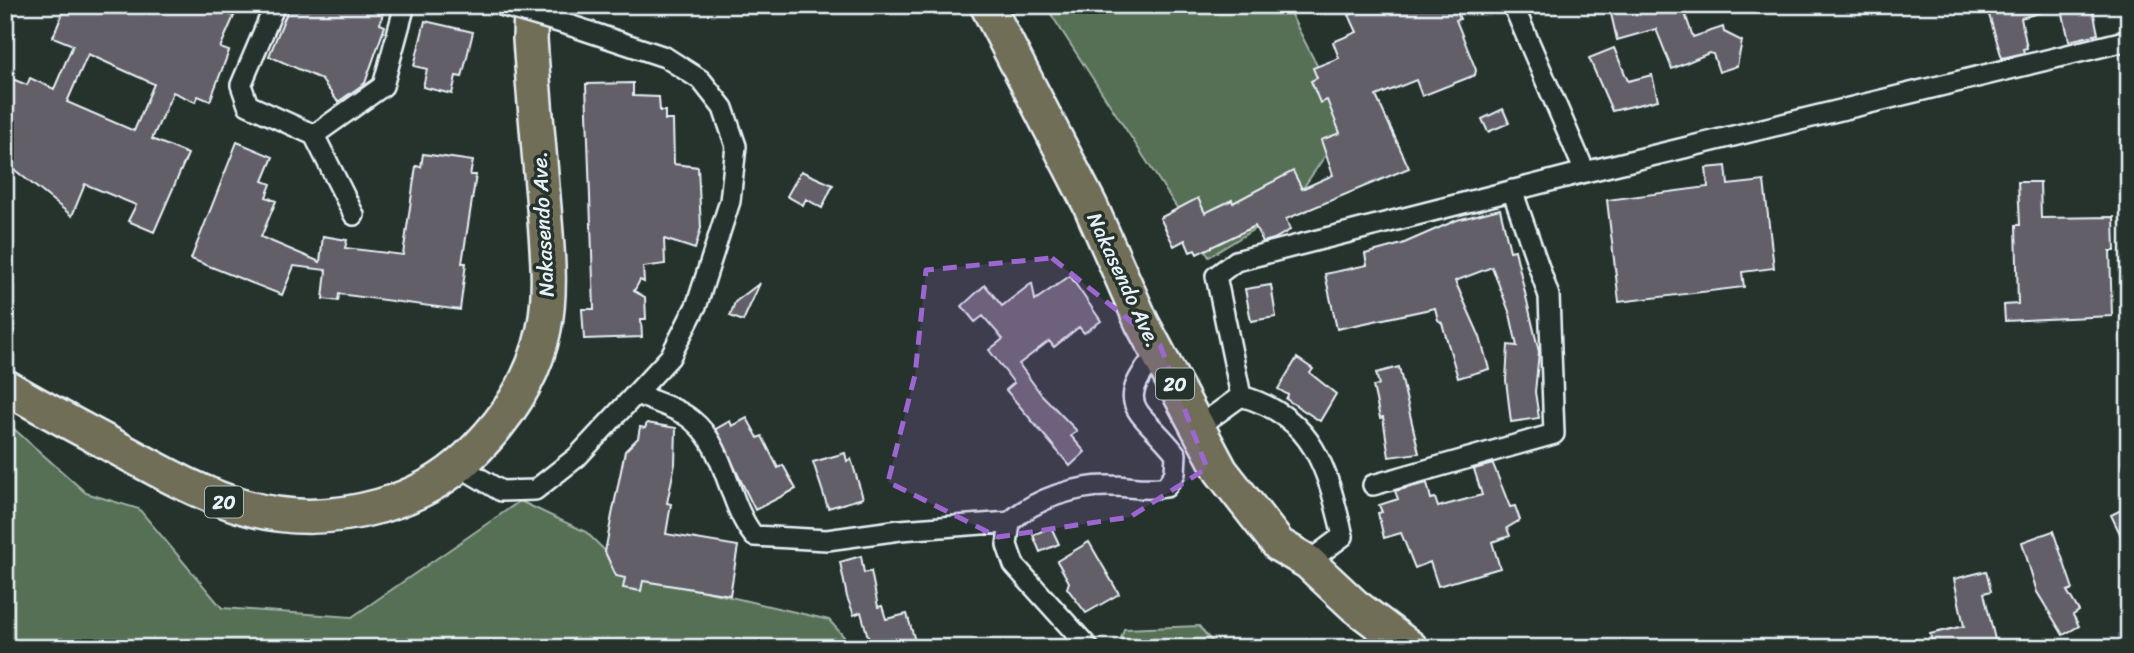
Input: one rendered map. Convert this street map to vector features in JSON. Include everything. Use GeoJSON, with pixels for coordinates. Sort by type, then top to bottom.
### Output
{"type":"FeatureCollection","features":[{"type":"Feature","properties":{"kind":"highway","name":"Nakasendo Ave."},"geometry":{"type":"LineString","coordinates":[[5,386],[195,491],[275,516],[310,518],[363,510],[400,500],[459,466],[503,420],[520,394],[544,330],[548,263],[530,40],[531,5]]}},
{"type":"Feature","properties":{"kind":"highway","name":"Nakasendo Ave."},"geometry":{"type":"LineString","coordinates":[[987,5],[1090,205],[1158,353],[1221,471],[1279,545],[1308,562],[1355,607],[1411,648]]}},
{"type":"Feature","properties":{"kind":"street"},"geometry":{"type":"LineString","coordinates":[[275,5],[241,85],[248,105],[314,135],[354,215]]}},
{"type":"Feature","properties":{"kind":"street"},"geometry":{"type":"LineString","coordinates":[[314,135],[383,86],[405,5]]}},
{"type":"Feature","properties":{"kind":"street"},"geometry":{"type":"LineString","coordinates":[[459,466],[501,492],[535,490],[577,457],[638,394],[670,356],[697,304],[730,201],[736,146],[723,108],[701,80],[665,57],[500,5]]}},
{"type":"Feature","properties":{"kind":"street"},"geometry":{"type":"LineString","coordinates":[[1513,5],[1585,172]]}},
{"type":"Feature","properties":{"kind":"street"},"geometry":{"type":"LineString","coordinates":[[1241,397],[1216,276],[1236,261],[1512,190],[2129,40]]}},
{"type":"Feature","properties":{"kind":"street"},"geometry":{"type":"LineString","coordinates":[[1373,485],[1554,434],[1549,296],[1512,190]]}},
{"type":"Feature","properties":{"kind":"street"},"geometry":{"type":"LineString","coordinates":[[1089,648],[1014,565],[1007,545],[1010,522],[1025,507],[1081,488],[1112,486],[1142,491],[1166,487],[1175,473],[1176,454],[1139,415],[1132,394],[1136,378],[1158,353]]}},
{"type":"Feature","properties":{"kind":"street"},"geometry":{"type":"LineString","coordinates":[[638,394],[692,420],[714,450],[746,525],[754,536],[827,540],[900,530],[1010,522]]}},
{"type":"Feature","properties":{"kind":"street"},"geometry":{"type":"LineString","coordinates":[[1198,427],[1241,397],[1269,404],[1299,426],[1317,452],[1331,487],[1343,536],[1308,562]]}},
{"type":"Feature","properties":{"kind":"highlighted area"},"geometry":{"type":"Polygon","coordinates":[[[1052,258],[1160,345],[1207,468],[1130,517],[998,537],[888,482],[915,375],[926,270],[1052,258]]]}},
{"type":"Feature","properties":{"kind":"green space"},"geometry":{"type":"Polygon","coordinates":[[[1045,5],[1286,5],[1347,124],[1290,207],[1209,257],[1045,5]]]}},
{"type":"Feature","properties":{"kind":"green space"},"geometry":{"type":"Polygon","coordinates":[[[5,421],[86,493],[139,509],[222,608],[352,617],[520,501],[586,532],[628,573],[829,620],[854,648],[5,648],[5,421]]]}},
{"type":"Feature","properties":{"kind":"green space"},"geometry":{"type":"Polygon","coordinates":[[[1199,626],[1217,648],[1118,648],[1124,629],[1199,626]]]}},
{"type":"Feature","properties":{"kind":"building"},"geometry":{"type":"Polygon","coordinates":[[[66,5],[223,5],[220,11],[234,16],[220,48],[229,51],[210,101],[198,96],[195,102],[173,92],[152,139],[188,154],[154,232],[128,221],[136,205],[85,184],[72,216],[5,162],[5,76],[27,85],[30,78],[54,89],[73,45],[53,37],[66,5]],[[88,54],[67,102],[134,131],[154,84],[88,54]]]}},
{"type":"Feature","properties":{"kind":"building"},"geometry":{"type":"Polygon","coordinates":[[[290,5],[385,5],[380,24],[385,26],[365,83],[338,102],[321,79],[269,56],[290,5]]]}},
{"type":"Feature","properties":{"kind":"building"},"geometry":{"type":"Polygon","coordinates":[[[1373,5],[1454,5],[1460,19],[1456,20],[1476,70],[1475,75],[1422,96],[1416,80],[1376,96],[1409,168],[1286,219],[1290,230],[1274,239],[1263,242],[1255,226],[1197,254],[1195,250],[1190,252],[1185,240],[1174,246],[1160,218],[1198,198],[1205,213],[1232,200],[1233,203],[1293,171],[1302,189],[1333,175],[1321,140],[1340,133],[1327,100],[1320,103],[1311,81],[1317,78],[1313,68],[1339,58],[1333,42],[1357,32],[1349,15],[1373,5]]]}},
{"type":"Feature","properties":{"kind":"building"},"geometry":{"type":"Polygon","coordinates":[[[1609,5],[1682,5],[1693,37],[1723,27],[1724,32],[1742,41],[1737,66],[1719,72],[1713,54],[1709,53],[1672,69],[1656,29],[1617,40],[1609,5]]]}},
{"type":"Feature","properties":{"kind":"building"},"geometry":{"type":"Polygon","coordinates":[[[1986,5],[2049,5],[2049,10],[2021,18],[2027,48],[2023,49],[2024,53],[2002,58],[1986,5]]]}},
{"type":"Feature","properties":{"kind":"building"},"geometry":{"type":"Polygon","coordinates":[[[2061,5],[2092,5],[2098,34],[2069,41],[2061,5]]]}},
{"type":"Feature","properties":{"kind":"building"},"geometry":{"type":"Polygon","coordinates":[[[425,21],[473,32],[462,77],[456,76],[452,94],[423,87],[427,69],[414,66],[425,21]]]}},
{"type":"Feature","properties":{"kind":"building"},"geometry":{"type":"Polygon","coordinates":[[[1614,48],[1628,81],[1652,75],[1658,100],[1612,111],[1589,58],[1614,48]]]}},
{"type":"Feature","properties":{"kind":"building"},"geometry":{"type":"Polygon","coordinates":[[[633,83],[633,96],[659,97],[660,111],[665,111],[665,120],[673,120],[674,164],[698,167],[701,228],[695,249],[664,239],[665,264],[643,267],[644,282],[640,280],[634,291],[645,297],[646,319],[641,319],[642,337],[584,339],[582,309],[594,309],[586,84],[633,83]]]}},
{"type":"Feature","properties":{"kind":"building"},"geometry":{"type":"Polygon","coordinates":[[[1503,109],[1509,123],[1488,132],[1482,119],[1503,109]]]}},
{"type":"Feature","properties":{"kind":"building"},"geometry":{"type":"Polygon","coordinates":[[[237,142],[273,157],[263,181],[271,184],[266,197],[276,201],[261,237],[320,262],[323,236],[347,240],[345,248],[403,255],[416,166],[421,167],[423,154],[473,161],[470,175],[476,175],[462,263],[466,263],[460,310],[339,294],[338,301],[323,299],[326,270],[294,266],[282,295],[191,259],[237,142]]]}},
{"type":"Feature","properties":{"kind":"building"},"geometry":{"type":"Polygon","coordinates":[[[1726,166],[1728,185],[1764,181],[1774,268],[1742,272],[1744,287],[1619,302],[1607,200],[1708,187],[1706,168],[1726,166]]]}},
{"type":"Feature","properties":{"kind":"building"},"geometry":{"type":"Polygon","coordinates":[[[801,171],[833,185],[822,208],[806,199],[803,205],[787,196],[801,171]]]}},
{"type":"Feature","properties":{"kind":"building"},"geometry":{"type":"Polygon","coordinates":[[[2018,182],[2040,182],[2041,218],[2114,217],[2115,251],[2110,251],[2112,316],[2005,321],[2004,305],[2018,304],[2018,182]]]}},
{"type":"Feature","properties":{"kind":"building"},"geometry":{"type":"Polygon","coordinates":[[[1500,209],[1510,251],[1515,250],[1539,352],[1535,392],[1539,418],[1511,422],[1506,380],[1508,345],[1517,346],[1510,314],[1492,267],[1455,281],[1480,337],[1489,369],[1458,378],[1435,308],[1337,329],[1325,274],[1367,265],[1365,254],[1402,244],[1457,220],[1500,209]]]}},
{"type":"Feature","properties":{"kind":"building"},"geometry":{"type":"Polygon","coordinates":[[[1070,276],[1101,321],[1084,333],[1079,327],[1054,347],[1049,341],[1019,364],[1041,394],[1077,431],[1071,436],[1085,452],[1070,466],[1006,390],[1014,383],[989,350],[1003,339],[983,316],[975,322],[962,306],[985,285],[1002,306],[1032,283],[1035,300],[1070,276]]]}},
{"type":"Feature","properties":{"kind":"building"},"geometry":{"type":"Polygon","coordinates":[[[760,283],[743,321],[730,316],[735,302],[760,283]]]}},
{"type":"Feature","properties":{"kind":"building"},"geometry":{"type":"Polygon","coordinates":[[[1271,285],[1276,317],[1251,321],[1245,289],[1271,285]]]}},
{"type":"Feature","properties":{"kind":"building"},"geometry":{"type":"Polygon","coordinates":[[[1297,358],[1313,369],[1310,373],[1336,394],[1320,421],[1286,399],[1288,395],[1278,389],[1297,358]]]}},
{"type":"Feature","properties":{"kind":"building"},"geometry":{"type":"Polygon","coordinates":[[[1399,367],[1419,453],[1389,457],[1383,417],[1380,418],[1373,386],[1379,385],[1376,373],[1399,367]]]}},
{"type":"Feature","properties":{"kind":"building"},"geometry":{"type":"Polygon","coordinates":[[[747,418],[758,438],[762,436],[778,468],[783,465],[796,489],[755,510],[716,429],[730,421],[732,426],[747,418]]]}},
{"type":"Feature","properties":{"kind":"building"},"geometry":{"type":"Polygon","coordinates":[[[647,423],[676,428],[675,464],[667,503],[671,504],[666,534],[738,546],[730,595],[643,581],[641,591],[623,588],[625,578],[616,576],[605,552],[612,515],[625,451],[638,438],[640,427],[645,428],[647,423]]]}},
{"type":"Feature","properties":{"kind":"building"},"geometry":{"type":"Polygon","coordinates":[[[845,453],[847,461],[851,459],[863,498],[828,508],[813,462],[845,453]]]}},
{"type":"Feature","properties":{"kind":"building"},"geometry":{"type":"Polygon","coordinates":[[[1493,464],[1510,507],[1515,506],[1520,520],[1507,528],[1510,536],[1492,542],[1500,568],[1438,586],[1430,562],[1415,568],[1401,533],[1384,538],[1378,513],[1382,512],[1379,505],[1398,499],[1395,491],[1427,483],[1431,499],[1435,498],[1438,507],[1482,495],[1474,469],[1493,464]]]}},
{"type":"Feature","properties":{"kind":"building"},"geometry":{"type":"Polygon","coordinates":[[[2129,506],[2129,552],[2111,515],[2129,506]]]}},
{"type":"Feature","properties":{"kind":"building"},"geometry":{"type":"Polygon","coordinates":[[[1051,527],[1059,544],[1040,552],[1033,535],[1051,527]]]}},
{"type":"Feature","properties":{"kind":"building"},"geometry":{"type":"Polygon","coordinates":[[[2053,531],[2073,589],[2067,591],[2079,611],[2073,615],[2079,626],[2063,635],[2037,592],[2022,542],[2053,531]]]}},
{"type":"Feature","properties":{"kind":"building"},"geometry":{"type":"Polygon","coordinates":[[[1089,542],[1119,594],[1086,613],[1067,588],[1069,582],[1057,561],[1089,542]]]}},
{"type":"Feature","properties":{"kind":"building"},"geometry":{"type":"Polygon","coordinates":[[[861,556],[864,573],[871,571],[878,607],[882,606],[886,619],[907,614],[917,648],[871,648],[861,612],[854,615],[847,597],[840,562],[861,556]]]}},
{"type":"Feature","properties":{"kind":"building"},"geometry":{"type":"Polygon","coordinates":[[[1986,571],[1991,591],[1984,593],[1997,648],[1934,648],[1930,634],[1964,626],[1954,579],[1986,571]]]}}]}
